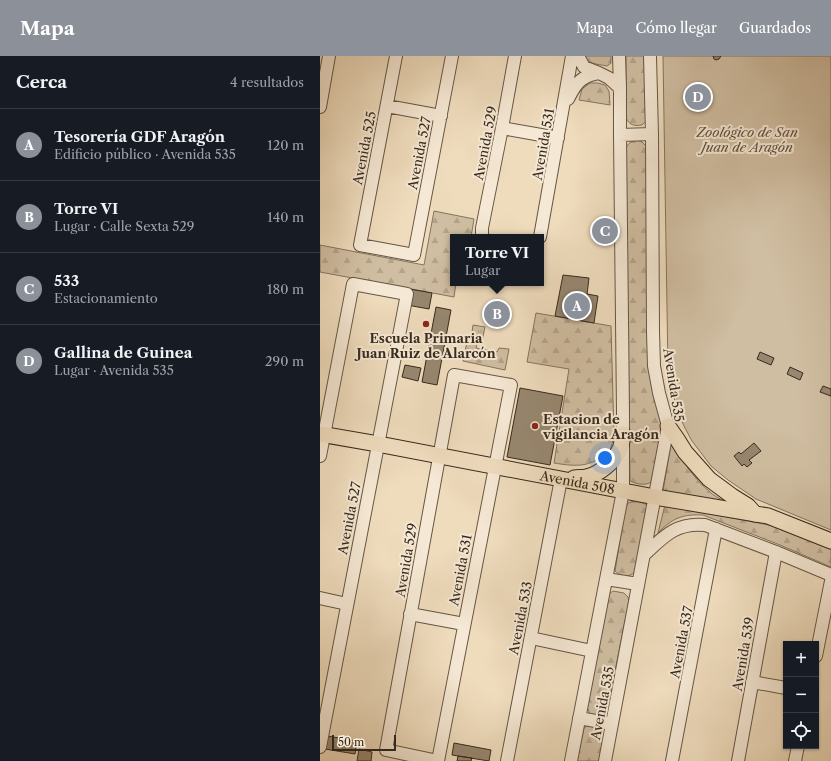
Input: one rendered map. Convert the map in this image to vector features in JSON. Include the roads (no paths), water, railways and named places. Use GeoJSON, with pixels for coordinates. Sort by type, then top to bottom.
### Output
{"type":"FeatureCollection","features":[{"type":"Feature","properties":{"kind":"main road"},"geometry":{"type":"LineString","coordinates":[[668,426],[685,452],[709,479],[748,506],[755,514]]}},
{"type":"Feature","properties":{"kind":"main road","name":"Avenida 508"},"geometry":{"type":"LineString","coordinates":[[322,434],[655,497],[768,516],[831,541]]}},
{"type":"Feature","properties":{"kind":"main road"},"geometry":{"type":"LineString","coordinates":[[561,479],[586,477],[606,467],[615,458],[620,449],[623,434]]}},
{"type":"Feature","properties":{"kind":"street"},"geometry":{"type":"LineString","coordinates":[[320,107],[321,92],[329,56]]}},
{"type":"Feature","properties":{"kind":"street","name":"Avenida 525"},"geometry":{"type":"LineString","coordinates":[[396,56],[360,245],[414,255]]}},
{"type":"Feature","properties":{"kind":"street","name":"Avenida 527"},"geometry":{"type":"LineString","coordinates":[[414,255],[452,56]]}},
{"type":"Feature","properties":{"kind":"street","name":"Avenida 529"},"geometry":{"type":"LineString","coordinates":[[483,234],[482,228],[515,56]]}},
{"type":"Feature","properties":{"kind":"street","name":"Avenida 531"},"geometry":{"type":"LineString","coordinates":[[541,234],[572,56]]}},
{"type":"Feature","properties":{"kind":"street"},"geometry":{"type":"LineString","coordinates":[[578,56],[584,67],[609,78],[620,88]]}},
{"type":"Feature","properties":{"kind":"street","name":"Avenida 535"},"geometry":{"type":"LineString","coordinates":[[571,761],[623,490],[619,56]]}},
{"type":"Feature","properties":{"kind":"street","name":"Avenida 535"},"geometry":{"type":"LineString","coordinates":[[605,761],[668,426],[659,393],[654,366],[650,56]]}},
{"type":"Feature","properties":{"kind":"street"},"geometry":{"type":"LineString","coordinates":[[564,105],[579,82],[585,77],[599,73]]}},
{"type":"Feature","properties":{"kind":"street"},"geometry":{"type":"LineString","coordinates":[[387,106],[441,116]]}},
{"type":"Feature","properties":{"kind":"street"},"geometry":{"type":"LineString","coordinates":[[502,128],[558,138]]}},
{"type":"Feature","properties":{"kind":"street"},"geometry":{"type":"LineString","coordinates":[[620,135],[652,134]]}},
{"type":"Feature","properties":{"kind":"street","name":"Avenida 527"},"geometry":{"type":"LineString","coordinates":[[320,747],[406,294],[353,284],[322,434]]}},
{"type":"Feature","properties":{"kind":"street","name":"Avenida 529"},"geometry":{"type":"LineString","coordinates":[[438,761],[386,750],[454,375],[510,385]]}},
{"type":"Feature","properties":{"kind":"street","name":"Avenida 531"},"geometry":{"type":"LineString","coordinates":[[438,761],[510,385]]}},
{"type":"Feature","properties":{"kind":"street"},"geometry":{"type":"LineString","coordinates":[[320,456],[322,434]]}},
{"type":"Feature","properties":{"kind":"street","name":"Avenida 533"},"geometry":{"type":"LineString","coordinates":[[507,761],[561,479]]}},
{"type":"Feature","properties":{"kind":"street"},"geometry":{"type":"LineString","coordinates":[[644,555],[669,532],[683,526],[693,524],[705,525],[831,575]]}},
{"type":"Feature","properties":{"kind":"street","name":"Avenida 537"},"geometry":{"type":"LineString","coordinates":[[672,761],[716,529]]}},
{"type":"Feature","properties":{"kind":"street","name":"Avenida 539"},"geometry":{"type":"LineString","coordinates":[[738,761],[776,552]]}},
{"type":"Feature","properties":{"kind":"street"},"geometry":{"type":"LineString","coordinates":[[606,578],[638,584]]}},
{"type":"Feature","properties":{"kind":"street"},"geometry":{"type":"LineString","coordinates":[[819,641],[831,581]]}},
{"type":"Feature","properties":{"kind":"street"},"geometry":{"type":"LineString","coordinates":[[320,598],[347,604]]}},
{"type":"Feature","properties":{"kind":"street"},"geometry":{"type":"LineString","coordinates":[[410,614],[464,624]]}},
{"type":"Feature","properties":{"kind":"street"},"geometry":{"type":"LineString","coordinates":[[531,638],[592,651]]}},
{"type":"Feature","properties":{"kind":"street"},"geometry":{"type":"LineString","coordinates":[[752,682],[783,687]]}},
{"type":"Feature","properties":{"kind":"street"},"geometry":{"type":"LineString","coordinates":[[579,718],[612,724]]}},
{"type":"Feature","properties":{"kind":"street"},"geometry":{"type":"LineString","coordinates":[[795,761],[797,749]]}},
{"type":"Feature","properties":{"kind":"place","name":"Gallina de Guinea"},"geometry":{"type":"Point","coordinates":[698,97]}},
{"type":"Feature","properties":{"kind":"place","name":"533"},"geometry":{"type":"Point","coordinates":[605,231]}},
{"type":"Feature","properties":{"kind":"place","name":"Tesorería GDF Aragón"},"geometry":{"type":"Point","coordinates":[577,306]}},
{"type":"Feature","properties":{"kind":"place","name":"Torre VI"},"geometry":{"type":"Point","coordinates":[497,314]}},
{"type":"Feature","properties":{"kind":"place","name":"Escuela Primaria Juan Ruiz de Alarcón"},"geometry":{"type":"Point","coordinates":[426,324]}},
{"type":"Feature","properties":{"kind":"place","name":"Estacion de vigilancia Aragón"},"geometry":{"type":"Point","coordinates":[535,426]}},
{"type":"Feature","properties":{"kind":"park label","name":"Zoológico de San Juan de Aragón"},"geometry":{"type":"Point","coordinates":[747,140]}}]}
